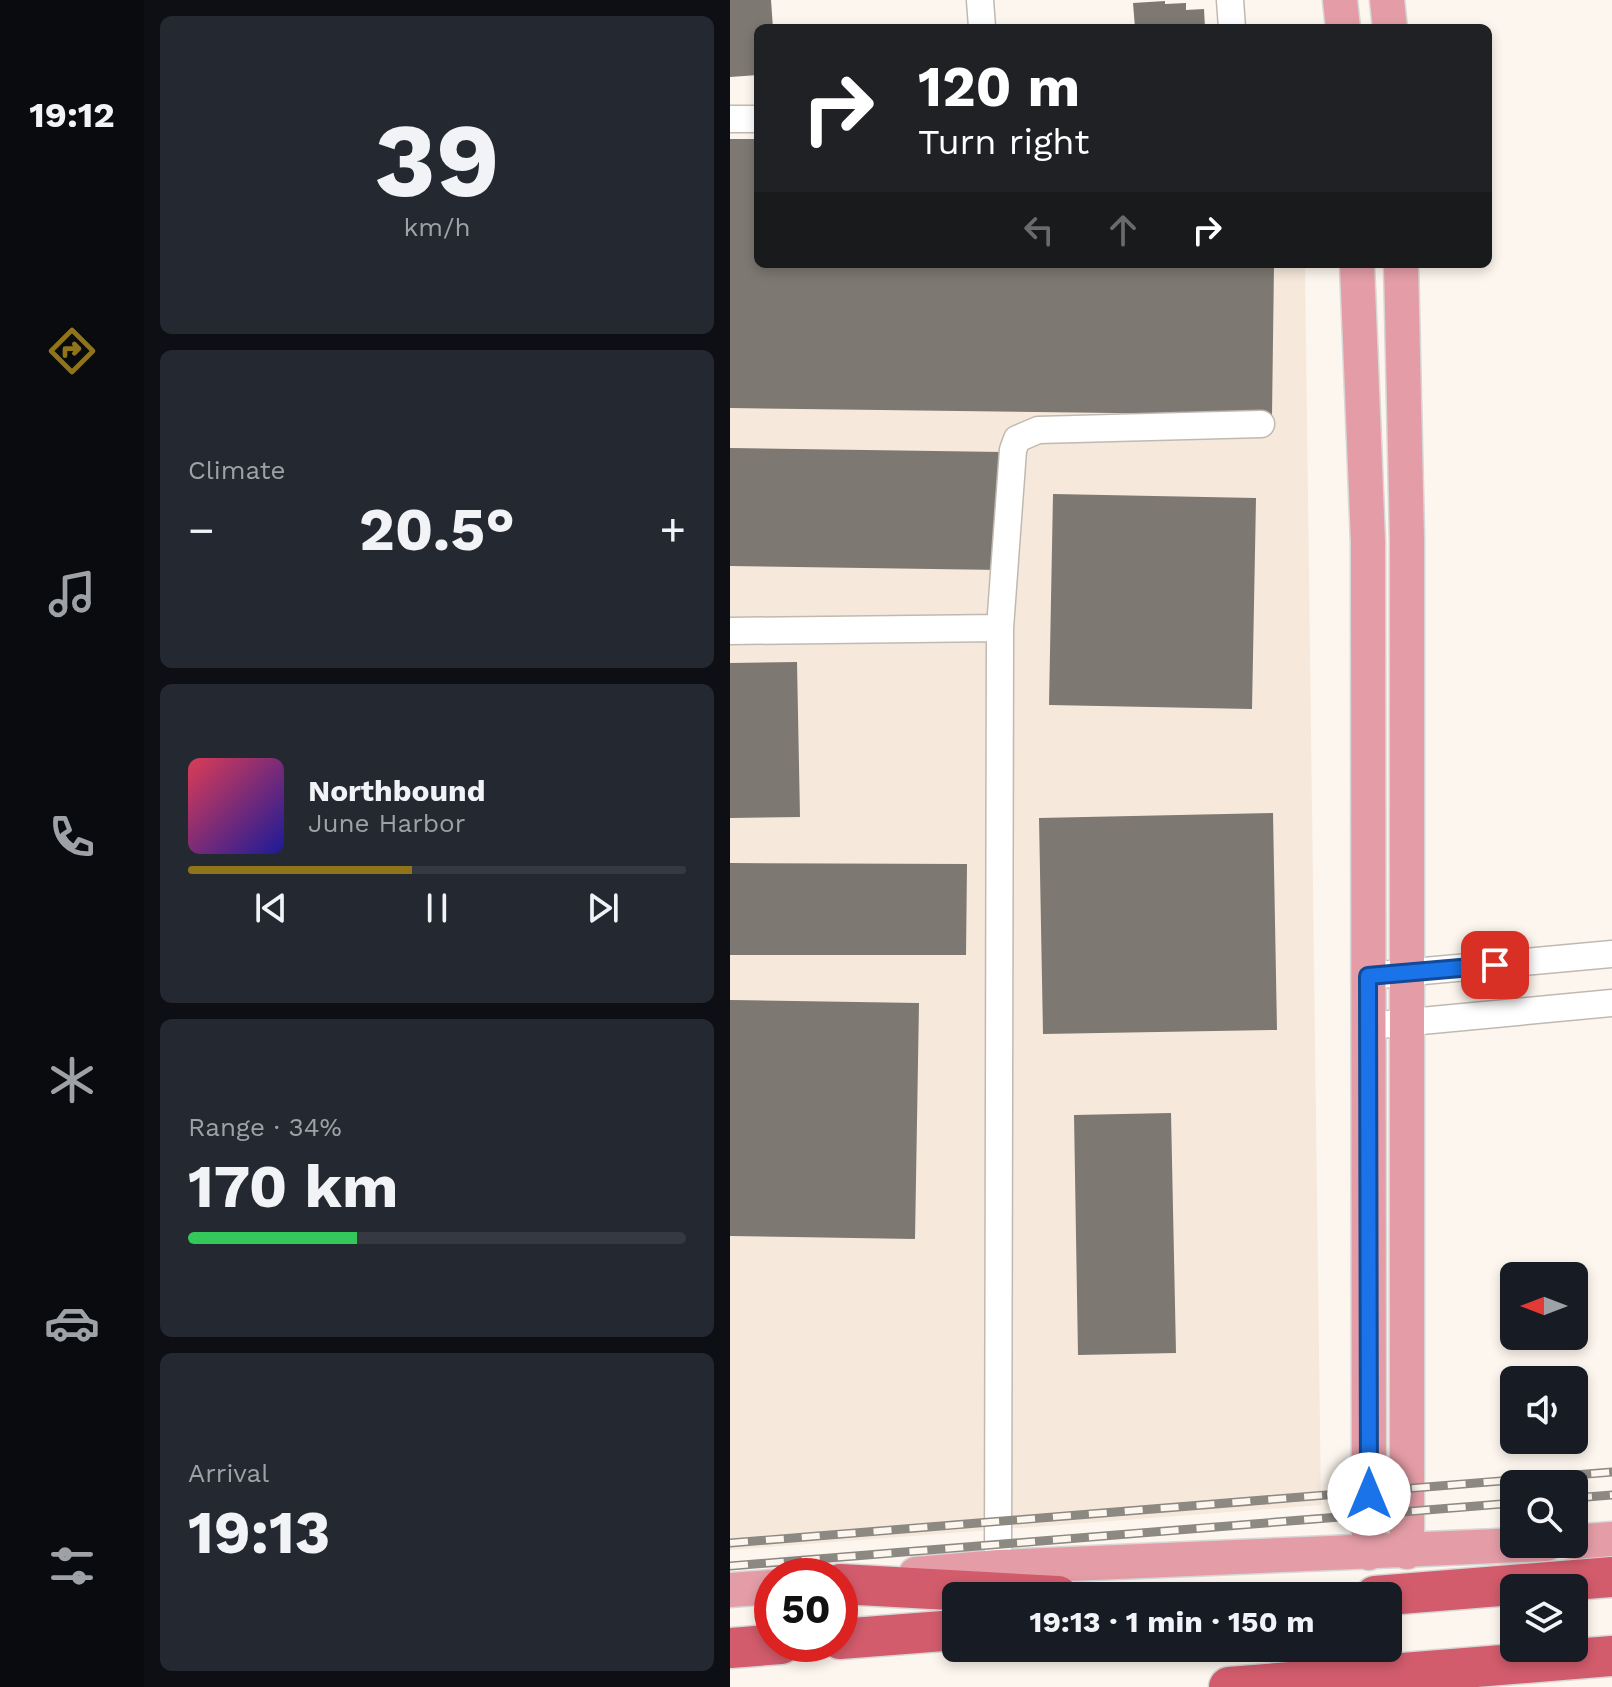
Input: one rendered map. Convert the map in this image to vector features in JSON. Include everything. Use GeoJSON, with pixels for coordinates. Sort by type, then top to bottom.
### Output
{"type":"FeatureCollection","features":[{"type":"Feature","properties":{"kind":"highway"},"geometry":{"type":"LineString","coordinates":[[1402,1594],[1612,1577]]}},
{"type":"Feature","properties":{"kind":"highway"},"geometry":{"type":"LineString","coordinates":[[858,1583],[942,1589]]}},
{"type":"Feature","properties":{"kind":"highway"},"geometry":{"type":"LineString","coordinates":[[858,1638],[942,1631]]}},
{"type":"Feature","properties":{"kind":"highway"},"geometry":{"type":"LineString","coordinates":[[730,1648],[754,1646]]}},
{"type":"Feature","properties":{"kind":"highway"},"geometry":{"type":"LineString","coordinates":[[1588,1658],[1612,1656]]}},
{"type":"Feature","properties":{"kind":"highway"},"geometry":{"type":"LineString","coordinates":[[1229,1687],[1552,1662]]}},
{"type":"Feature","properties":{"kind":"highway"},"geometry":{"type":"LineString","coordinates":[[1496,1687],[1552,1662]]}},
{"type":"Feature","properties":{"kind":"main road"},"geometry":{"type":"LineString","coordinates":[[1340,0],[1343,24]]}},
{"type":"Feature","properties":{"kind":"main road"},"geometry":{"type":"LineString","coordinates":[[1387,0],[1390,24]]}},
{"type":"Feature","properties":{"kind":"main road"},"geometry":{"type":"LineString","coordinates":[[1357,268],[1368,542],[1369,1553]]}},
{"type":"Feature","properties":{"kind":"main road"},"geometry":{"type":"LineString","coordinates":[[1401,268],[1407,538],[1407,1552]]}},
{"type":"Feature","properties":{"kind":"main road"},"geometry":{"type":"LineString","coordinates":[[1588,1541],[1612,1539]]}},
{"type":"Feature","properties":{"kind":"main road"},"geometry":{"type":"LineString","coordinates":[[858,1580],[998,1567],[1500,1547]]}},
{"type":"Feature","properties":{"kind":"main road"},"geometry":{"type":"LineString","coordinates":[[730,1590],[754,1588]]}},
{"type":"Feature","properties":{"kind":"street"},"geometry":{"type":"LineString","coordinates":[[980,0],[982,24]]}},
{"type":"Feature","properties":{"kind":"street"},"geometry":{"type":"LineString","coordinates":[[1230,0],[1232,24]]}},
{"type":"Feature","properties":{"kind":"street"},"geometry":{"type":"LineString","coordinates":[[730,119],[754,119]]}},
{"type":"Feature","properties":{"kind":"street"},"geometry":{"type":"LineString","coordinates":[[998,1567],[1000,628],[1013,450],[1017,439],[1038,430],[1261,424]]}},
{"type":"Feature","properties":{"kind":"street"},"geometry":{"type":"LineString","coordinates":[[730,631],[1000,628]]}},
{"type":"Feature","properties":{"kind":"street"},"geometry":{"type":"LineString","coordinates":[[1368,976],[1612,954]]}},
{"type":"Feature","properties":{"kind":"street"},"geometry":{"type":"LineString","coordinates":[[1368,1026],[1612,1003]]}},
{"type":"Feature","properties":{"kind":"shaded area"},"geometry":{"type":"Polygon","coordinates":[[[730,140],[754,246],[754,268],[1305,268],[1321,1505],[730,1550],[730,140]]]}},
{"type":"Feature","properties":{"kind":"building"},"geometry":{"type":"Polygon","coordinates":[[[730,0],[771,0],[773,24],[754,24],[754,75],[730,77],[730,0]]]}},
{"type":"Feature","properties":{"kind":"building"},"geometry":{"type":"Polygon","coordinates":[[[1133,3],[1186,3],[1186,10],[1204,9],[1205,24],[1135,24],[1133,3]]]}},
{"type":"Feature","properties":{"kind":"building"},"geometry":{"type":"Polygon","coordinates":[[[730,139],[754,139],[754,268],[1274,268],[1272,415],[730,408],[730,139]]]}},
{"type":"Feature","properties":{"kind":"building"},"geometry":{"type":"Polygon","coordinates":[[[730,448],[1003,452],[1001,570],[730,566],[730,448]]]}},
{"type":"Feature","properties":{"kind":"building"},"geometry":{"type":"Polygon","coordinates":[[[1053,494],[1256,498],[1252,709],[1049,705],[1053,494]]]}},
{"type":"Feature","properties":{"kind":"building"},"geometry":{"type":"Polygon","coordinates":[[[797,662],[800,817],[730,818],[730,663],[797,662]]]}},
{"type":"Feature","properties":{"kind":"building"},"geometry":{"type":"Polygon","coordinates":[[[1273,813],[1277,1030],[1043,1034],[1039,818],[1273,813]]]}},
{"type":"Feature","properties":{"kind":"building"},"geometry":{"type":"Polygon","coordinates":[[[730,863],[967,864],[966,955],[730,955],[730,863]]]}},
{"type":"Feature","properties":{"kind":"building"},"geometry":{"type":"Polygon","coordinates":[[[730,1000],[919,1003],[915,1239],[730,1236],[730,1000]]]}},
{"type":"Feature","properties":{"kind":"building"},"geometry":{"type":"Polygon","coordinates":[[[1171,1113],[1176,1353],[1078,1355],[1074,1115],[1171,1113]]]}},
{"type":"Feature","properties":{"kind":"railway"},"geometry":{"type":"LineString","coordinates":[[730,1543],[1612,1472]]}},
{"type":"Feature","properties":{"kind":"railway"},"geometry":{"type":"LineString","coordinates":[[1588,1497],[1612,1495]]}},
{"type":"Feature","properties":{"kind":"railway"},"geometry":{"type":"LineString","coordinates":[[730,1566],[1500,1504]]}},
{"type":"Feature","properties":{"kind":"route"},"geometry":{"type":"LineString","coordinates":[[1369,1494],[1368,976],[1495,965]]}}]}
